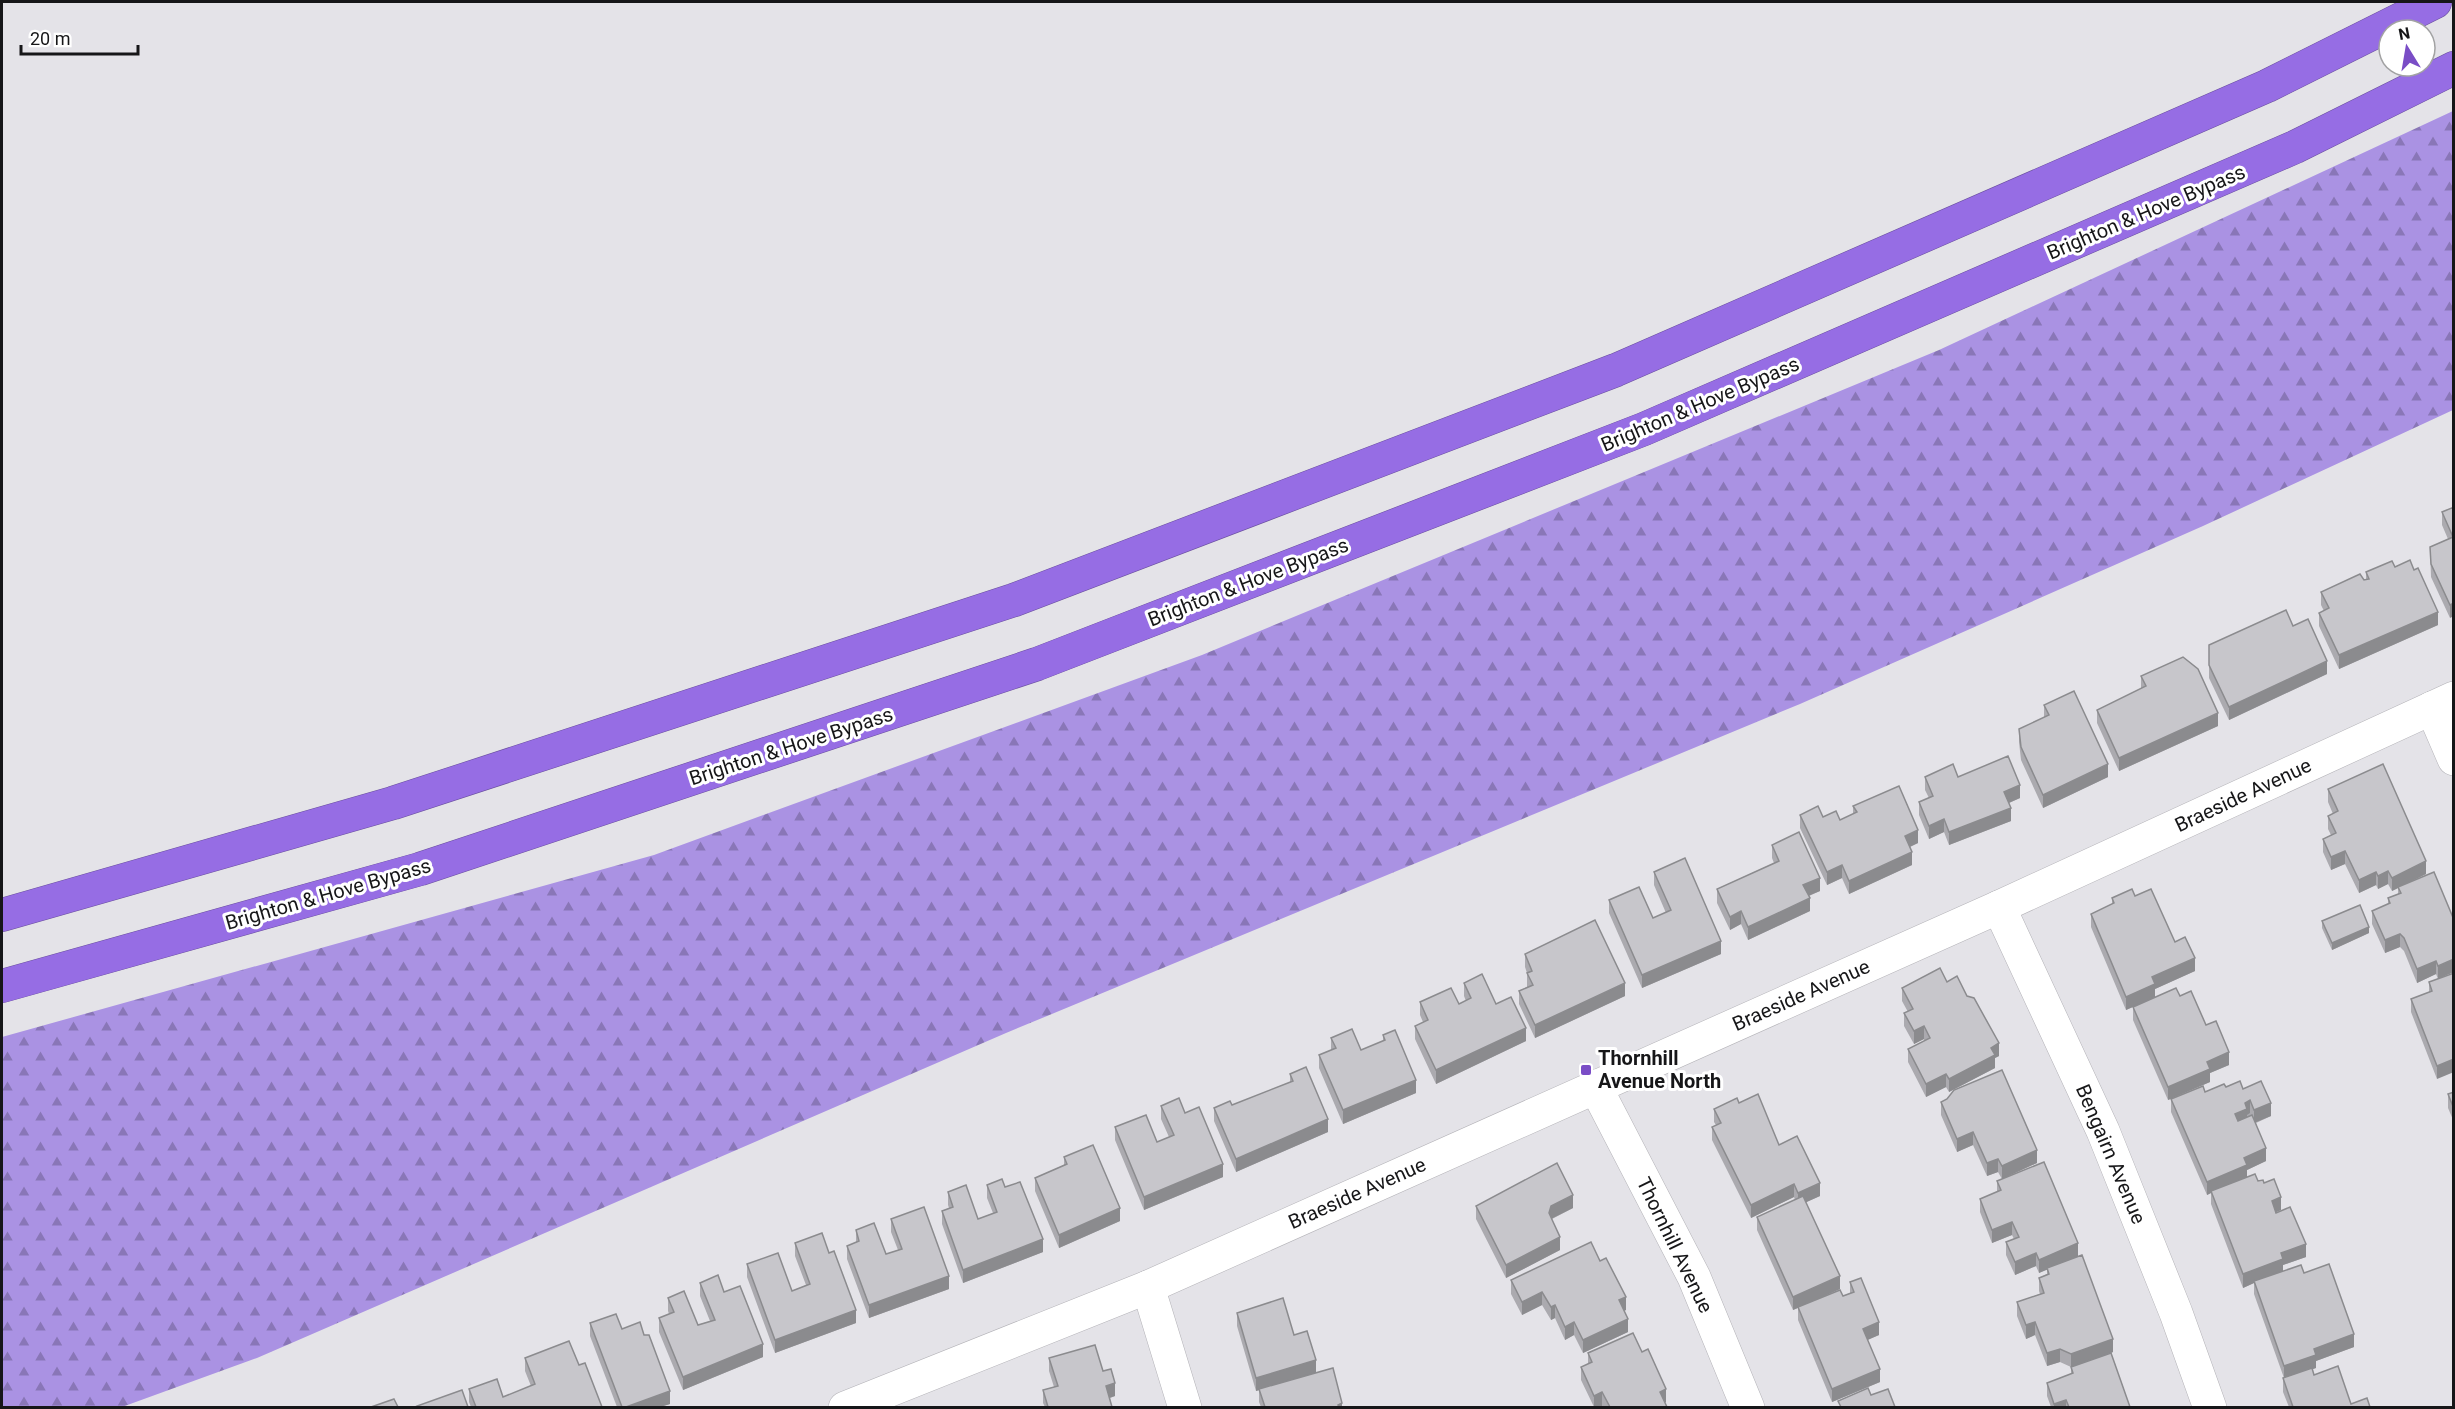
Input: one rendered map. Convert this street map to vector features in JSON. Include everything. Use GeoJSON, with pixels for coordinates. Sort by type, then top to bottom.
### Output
{"type":"FeatureCollection","features":[{"type":"Feature","properties":{"kind":"highway"},"geometry":{"type":"LineString","coordinates":[[2,915],[393,803],[1014,600],[1616,370],[2267,86],[2435,2]]}},
{"type":"Feature","properties":{"kind":"highway","name":"Brighton & Hove Bypass"},"geometry":{"type":"LineString","coordinates":[[2,986],[420,869],[1037,664],[1644,429],[2295,147],[2454,68]]}},
{"type":"Feature","properties":{"kind":"street"},"geometry":{"type":"LineString","coordinates":[[2443,703],[2454,759]]}},
{"type":"Feature","properties":{"kind":"street","name":"Braeside Avenue"},"geometry":{"type":"LineString","coordinates":[[845,1407],[1148,1287],[2000,907],[2443,703]]}},
{"type":"Feature","properties":{"kind":"street","name":"Bengairn Avenue"},"geometry":{"type":"LineString","coordinates":[[2000,907],[2103,1131],[2176,1313],[2210,1407]]}},
{"type":"Feature","properties":{"kind":"street","name":"Thornhill Avenue"},"geometry":{"type":"LineString","coordinates":[[1595,1086],[1694,1277],[1748,1407]]}},
{"type":"Feature","properties":{"kind":"street"},"geometry":{"type":"LineString","coordinates":[[1148,1287],[1185,1407]]}},
{"type":"Feature","properties":{"kind":"green space"},"geometry":{"type":"Polygon","coordinates":[[[2453,111],[2453,410],[2203,526],[1800,704],[1006,1033],[257,1358],[122,1407],[2,1407],[2,1037],[654,855],[1202,655],[1939,350],[2453,111]]]}},
{"type":"Feature","properties":{"kind":"building"},"geometry":{"type":"Polygon","coordinates":[[[2454,507],[2454,603],[2450,605],[2431,564],[2430,547],[2453,537],[2442,512],[2454,507]]]}},
{"type":"Feature","properties":{"kind":"building"},"geometry":{"type":"Polygon","coordinates":[[[2410,560],[2414,570],[2418,568],[2438,612],[2339,655],[2319,613],[2329,608],[2321,592],[2360,574],[2364,580],[2369,579],[2366,572],[2392,561],[2395,567],[2410,560]]]}},
{"type":"Feature","properties":{"kind":"building"},"geometry":{"type":"Polygon","coordinates":[[[2286,610],[2293,626],[2308,619],[2327,661],[2229,707],[2209,665],[2209,645],[2286,610]]]}},
{"type":"Feature","properties":{"kind":"building"},"geometry":{"type":"Polygon","coordinates":[[[2183,657],[2198,669],[2218,713],[2119,758],[2097,710],[2146,686],[2141,676],[2183,657]]]}},
{"type":"Feature","properties":{"kind":"building"},"geometry":{"type":"Polygon","coordinates":[[[2074,691],[2108,764],[2043,795],[2021,747],[2019,729],[2049,715],[2044,705],[2074,691]]]}},
{"type":"Feature","properties":{"kind":"building"},"geometry":{"type":"Polygon","coordinates":[[[2008,756],[2020,785],[2004,792],[2011,808],[1949,832],[1944,819],[1929,826],[1919,802],[1933,796],[1925,777],[1953,764],[1958,777],[2008,756]]]}},
{"type":"Feature","properties":{"kind":"building"},"geometry":{"type":"Polygon","coordinates":[[[2383,764],[2426,861],[2392,878],[2388,871],[2378,876],[2376,872],[2359,880],[2345,851],[2331,857],[2323,839],[2336,833],[2328,816],[2338,811],[2328,789],[2383,764]]]}},
{"type":"Feature","properties":{"kind":"building"},"geometry":{"type":"Polygon","coordinates":[[[1899,786],[1918,830],[1905,836],[1912,852],[1849,881],[1842,865],[1827,872],[1800,815],[1818,806],[1823,817],[1836,811],[1840,820],[1857,812],[1853,806],[1899,786]]]}},
{"type":"Feature","properties":{"kind":"building"},"geometry":{"type":"Polygon","coordinates":[[[1799,832],[1820,878],[1803,885],[1810,898],[1748,927],[1741,911],[1730,917],[1717,889],[1779,861],[1772,845],[1799,832]]]}},
{"type":"Feature","properties":{"kind":"building"},"geometry":{"type":"Polygon","coordinates":[[[1685,858],[1721,941],[1642,975],[1609,900],[1639,887],[1653,918],[1671,910],[1654,872],[1685,858]]]}},
{"type":"Feature","properties":{"kind":"building"},"geometry":{"type":"Polygon","coordinates":[[[2434,872],[2454,920],[2454,959],[2438,966],[2436,961],[2417,969],[2404,938],[2400,934],[2385,940],[2372,911],[2390,903],[2388,898],[2401,893],[2398,887],[2434,872]]]}},
{"type":"Feature","properties":{"kind":"building"},"geometry":{"type":"Polygon","coordinates":[[[2132,889],[2135,896],[2151,889],[2175,942],[2185,937],[2195,958],[2152,977],[2155,984],[2126,997],[2091,914],[2114,903],[2112,898],[2132,889]]]}},
{"type":"Feature","properties":{"kind":"building"},"geometry":{"type":"Polygon","coordinates":[[[2360,905],[2369,927],[2332,943],[2322,921],[2360,905]]]}},
{"type":"Feature","properties":{"kind":"building"},"geometry":{"type":"Polygon","coordinates":[[[1595,920],[1625,983],[1535,1025],[1519,991],[1533,985],[1527,973],[1532,971],[1525,954],[1595,920]]]}},
{"type":"Feature","properties":{"kind":"building"},"geometry":{"type":"Polygon","coordinates":[[[1940,968],[1947,982],[1957,976],[1967,996],[1974,998],[1999,1043],[1991,1048],[1995,1055],[1949,1079],[1946,1074],[1926,1084],[1908,1049],[1930,1038],[1924,1026],[1914,1031],[1904,1013],[1913,1009],[1902,988],[1940,968]]]}},
{"type":"Feature","properties":{"kind":"building"},"geometry":{"type":"Polygon","coordinates":[[[2454,973],[2454,1059],[2437,1066],[2411,999],[2432,991],[2429,982],[2454,973]]]}},
{"type":"Feature","properties":{"kind":"building"},"geometry":{"type":"Polygon","coordinates":[[[1482,974],[1496,1004],[1511,997],[1526,1028],[1436,1070],[1415,1026],[1428,1020],[1420,1002],[1451,988],[1459,1004],[1471,998],[1464,983],[1482,974]]]}},
{"type":"Feature","properties":{"kind":"building"},"geometry":{"type":"Polygon","coordinates":[[[2176,988],[2180,996],[2191,991],[2206,1025],[2216,1021],[2229,1052],[2207,1062],[2210,1069],[2168,1087],[2133,1007],[2176,988]]]}},
{"type":"Feature","properties":{"kind":"building"},"geometry":{"type":"Polygon","coordinates":[[[1352,1029],[1361,1050],[1385,1040],[1383,1035],[1395,1030],[1416,1080],[1343,1110],[1319,1055],[1336,1048],[1331,1038],[1352,1029]]]}},
{"type":"Feature","properties":{"kind":"building"},"geometry":{"type":"Polygon","coordinates":[[[1306,1067],[1328,1119],[1236,1159],[1214,1108],[1230,1101],[1232,1105],[1293,1081],[1290,1074],[1306,1067]]]}},
{"type":"Feature","properties":{"kind":"building"},"geometry":{"type":"Polygon","coordinates":[[[2002,1070],[2037,1150],[2002,1166],[1998,1159],[1987,1163],[1973,1132],[1957,1139],[1941,1102],[1947,1099],[1954,1090],[2002,1070]]]}},
{"type":"Feature","properties":{"kind":"building"},"geometry":{"type":"Polygon","coordinates":[[[2240,1081],[2243,1089],[2261,1081],[2271,1103],[2254,1110],[2250,1100],[2245,1103],[2247,1109],[2235,1114],[2238,1121],[2252,1115],[2266,1148],[2244,1158],[2247,1165],[2207,1182],[2171,1099],[2203,1086],[2205,1092],[2224,1084],[2226,1087],[2240,1081]]]}},
{"type":"Feature","properties":{"kind":"building"},"geometry":{"type":"Polygon","coordinates":[[[2454,1092],[2454,1109],[2448,1094],[2454,1092]]]}},
{"type":"Feature","properties":{"kind":"building"},"geometry":{"type":"Polygon","coordinates":[[[1758,1094],[1779,1145],[1797,1136],[1820,1183],[1798,1193],[1794,1184],[1751,1205],[1712,1127],[1721,1123],[1714,1109],[1737,1098],[1739,1103],[1758,1094]]]}},
{"type":"Feature","properties":{"kind":"building"},"geometry":{"type":"Polygon","coordinates":[[[1179,1098],[1185,1113],[1199,1107],[1223,1164],[1144,1197],[1115,1127],[1146,1115],[1157,1142],[1174,1135],[1161,1106],[1179,1098]]]}},
{"type":"Feature","properties":{"kind":"building"},"geometry":{"type":"Polygon","coordinates":[[[1093,1145],[1120,1208],[1059,1235],[1035,1178],[1067,1164],[1064,1157],[1093,1145]]]}},
{"type":"Feature","properties":{"kind":"building"},"geometry":{"type":"Polygon","coordinates":[[[2044,1162],[2078,1243],[2039,1260],[2036,1253],[2015,1262],[2006,1242],[2019,1237],[2012,1222],[1992,1230],[1980,1199],[2001,1190],[1997,1181],[2044,1162]]]}},
{"type":"Feature","properties":{"kind":"building"},"geometry":{"type":"Polygon","coordinates":[[[1557,1163],[1573,1195],[1551,1206],[1549,1213],[1560,1237],[1506,1265],[1476,1206],[1557,1163]]]}},
{"type":"Feature","properties":{"kind":"building"},"geometry":{"type":"Polygon","coordinates":[[[2255,1174],[2258,1181],[2263,1180],[2264,1183],[2274,1179],[2281,1197],[2272,1201],[2276,1213],[2290,1207],[2306,1244],[2281,1253],[2283,1259],[2243,1274],[2211,1191],[2255,1174]]]}},
{"type":"Feature","properties":{"kind":"building"},"geometry":{"type":"Polygon","coordinates":[[[1002,1179],[1005,1187],[1020,1182],[1043,1239],[963,1270],[942,1211],[953,1207],[948,1192],[966,1185],[978,1219],[997,1212],[987,1185],[1002,1179]]]}},
{"type":"Feature","properties":{"kind":"building"},"geometry":{"type":"Polygon","coordinates":[[[1803,1196],[1840,1276],[1793,1297],[1757,1217],[1803,1196]]]}},
{"type":"Feature","properties":{"kind":"building"},"geometry":{"type":"Polygon","coordinates":[[[924,1207],[949,1276],[869,1305],[847,1246],[859,1241],[856,1230],[874,1223],[886,1254],[902,1249],[891,1219],[924,1207]]]}},
{"type":"Feature","properties":{"kind":"building"},"geometry":{"type":"Polygon","coordinates":[[[822,1233],[829,1253],[834,1251],[856,1310],[775,1340],[747,1264],[778,1253],[792,1291],[810,1284],[795,1243],[822,1233]]]}},
{"type":"Feature","properties":{"kind":"building"},"geometry":{"type":"Polygon","coordinates":[[[1591,1242],[1600,1261],[1606,1258],[1626,1297],[1619,1300],[1628,1319],[1583,1340],[1574,1322],[1565,1327],[1555,1305],[1551,1307],[1542,1292],[1522,1302],[1511,1280],[1591,1242]]]}},
{"type":"Feature","properties":{"kind":"building"},"geometry":{"type":"Polygon","coordinates":[[[2082,1255],[2113,1339],[2071,1354],[2060,1349],[2047,1353],[2035,1322],[2026,1325],[2017,1302],[2044,1293],[2039,1278],[2049,1274],[2047,1268],[2082,1255]]]}},
{"type":"Feature","properties":{"kind":"building"},"geometry":{"type":"Polygon","coordinates":[[[2329,1264],[2354,1334],[2314,1349],[2316,1355],[2284,1366],[2254,1281],[2301,1265],[2304,1273],[2329,1264]]]}},
{"type":"Feature","properties":{"kind":"building"},"geometry":{"type":"Polygon","coordinates":[[[718,1275],[724,1292],[740,1286],[763,1344],[683,1377],[659,1318],[674,1312],[668,1298],[684,1291],[698,1325],[715,1320],[700,1283],[718,1275]]]}},
{"type":"Feature","properties":{"kind":"building"},"geometry":{"type":"Polygon","coordinates":[[[1861,1278],[1879,1322],[1863,1329],[1880,1369],[1832,1389],[1798,1307],[1840,1290],[1843,1296],[1854,1292],[1850,1282],[1861,1278]]]}},
{"type":"Feature","properties":{"kind":"building"},"geometry":{"type":"Polygon","coordinates":[[[1283,1298],[1294,1335],[1307,1331],[1316,1360],[1256,1378],[1237,1313],[1283,1298]]]}},
{"type":"Feature","properties":{"kind":"building"},"geometry":{"type":"Polygon","coordinates":[[[616,1314],[622,1329],[640,1322],[644,1335],[649,1335],[670,1391],[622,1407],[590,1323],[616,1314]]]}},
{"type":"Feature","properties":{"kind":"building"},"geometry":{"type":"Polygon","coordinates":[[[1633,1333],[1642,1352],[1648,1349],[1666,1389],[1660,1392],[1667,1407],[1610,1407],[1602,1392],[1594,1396],[1581,1367],[1592,1362],[1588,1353],[1633,1333]]]}},
{"type":"Feature","properties":{"kind":"building"},"geometry":{"type":"Polygon","coordinates":[[[569,1341],[579,1365],[585,1363],[602,1407],[476,1407],[469,1389],[497,1379],[503,1397],[535,1384],[525,1358],[569,1341]]]}},
{"type":"Feature","properties":{"kind":"building"},"geometry":{"type":"Polygon","coordinates":[[[1095,1345],[1103,1371],[1111,1369],[1115,1383],[1106,1386],[1112,1407],[1048,1407],[1043,1390],[1058,1386],[1049,1358],[1095,1345]]]}},
{"type":"Feature","properties":{"kind":"building"},"geometry":{"type":"Polygon","coordinates":[[[2111,1353],[2130,1407],[2069,1407],[2066,1400],[2054,1404],[2047,1383],[2073,1373],[2071,1367],[2111,1353]]]}},
{"type":"Feature","properties":{"kind":"building"},"geometry":{"type":"Polygon","coordinates":[[[2338,1366],[2351,1404],[2367,1398],[2370,1407],[2293,1407],[2283,1378],[2312,1368],[2314,1375],[2338,1366]]]}},
{"type":"Feature","properties":{"kind":"building"},"geometry":{"type":"Polygon","coordinates":[[[1333,1368],[1342,1403],[1338,1405],[1339,1407],[1265,1407],[1259,1389],[1333,1368]]]}},
{"type":"Feature","properties":{"kind":"building"},"geometry":{"type":"Polygon","coordinates":[[[1868,1388],[1871,1395],[1888,1389],[1895,1407],[1841,1407],[1838,1401],[1868,1388]]]}},
{"type":"Feature","properties":{"kind":"building"},"geometry":{"type":"Polygon","coordinates":[[[462,1390],[468,1407],[417,1406],[462,1390]]]}},
{"type":"Feature","properties":{"kind":"building"},"geometry":{"type":"Polygon","coordinates":[[[394,1399],[398,1407],[371,1407],[394,1399]]]}},
{"type":"Feature","properties":{"kind":"place","name":"Thornhill Avenue North"},"geometry":{"type":"Point","coordinates":[1586,1070]}}]}
